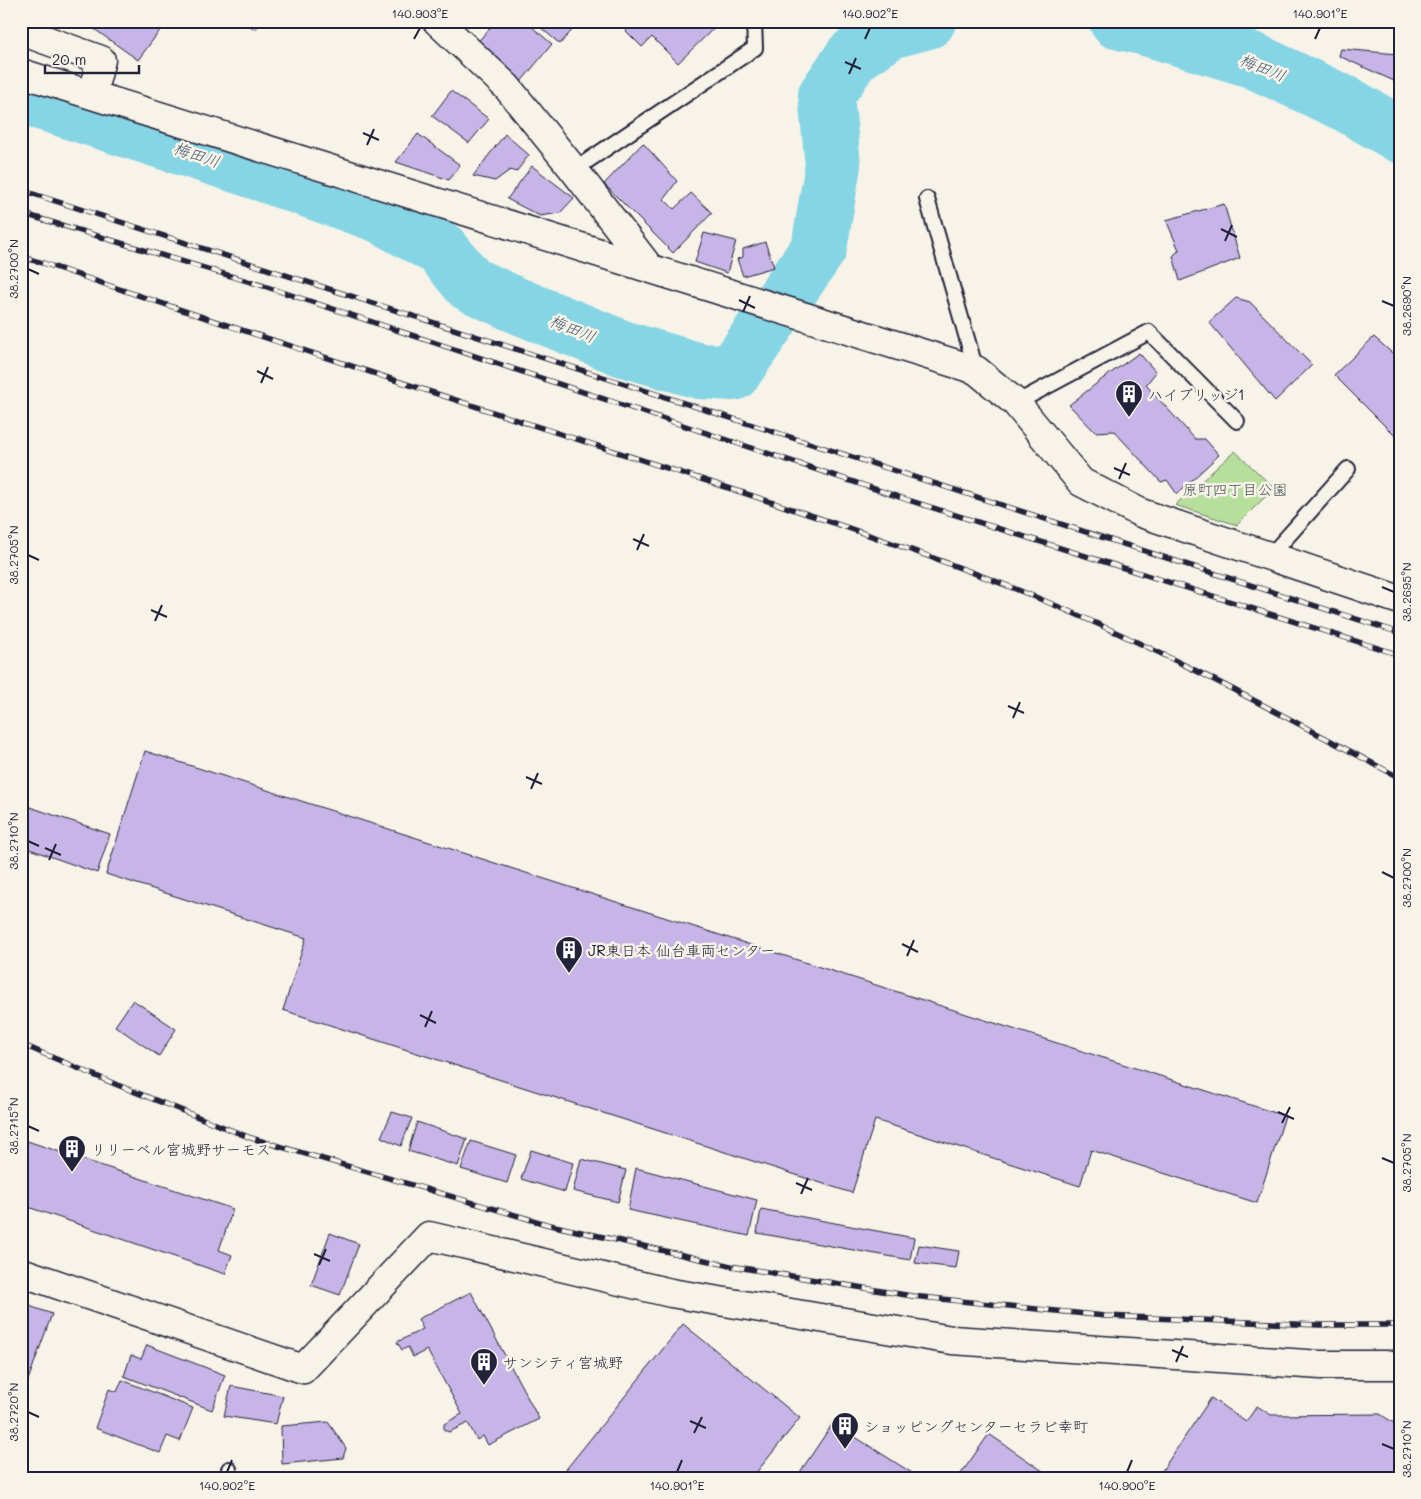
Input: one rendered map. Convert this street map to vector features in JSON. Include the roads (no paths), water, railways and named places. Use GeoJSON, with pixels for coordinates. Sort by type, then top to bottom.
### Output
{"type":"FeatureCollection","features":[{"type":"Feature","properties":{"kind":"street"},"geometry":{"type":"LineString","coordinates":[[437,21],[507,87],[648,266]]}},
{"type":"Feature","properties":{"kind":"street"},"geometry":{"type":"LineString","coordinates":[[21,31],[101,60],[92,94]]}},
{"type":"Feature","properties":{"kind":"street"},"geometry":{"type":"LineString","coordinates":[[21,72],[648,266],[976,370],[1016,403],[1081,482],[1141,513],[1400,600]]}},
{"type":"Feature","properties":{"kind":"street"},"geometry":{"type":"LineString","coordinates":[[21,1272],[303,1369],[429,1236],[671,1293],[952,1340],[1322,1365],[1400,1365]]}},
{"type":"Feature","properties":{"kind":"lane"},"geometry":{"type":"LineString","coordinates":[[574,170],[754,48],[754,21]]}},
{"type":"Feature","properties":{"kind":"lane"},"geometry":{"type":"LineString","coordinates":[[927,199],[976,370]]}},
{"type":"Feature","properties":{"kind":"lane"},"geometry":{"type":"LineString","coordinates":[[1016,403],[1149,332],[1237,421]]}},
{"type":"Feature","properties":{"kind":"lane"},"geometry":{"type":"LineString","coordinates":[[1270,556],[1348,470]]}},
{"type":"Feature","properties":{"kind":"waterway","name":"梅田川"},"geometry":{"type":"LineString","coordinates":[[21,97],[246,168],[380,215],[441,249],[470,284],[516,305],[624,349],[700,371],[733,373],[819,248],[833,165],[826,95],[853,56],[890,31],[928,21]]}},
{"type":"Feature","properties":{"kind":"waterway","name":"梅田川"},"geometry":{"type":"LineString","coordinates":[[1117,21],[1252,60],[1348,105],[1400,135]]}},
{"type":"Feature","properties":{"kind":"railway"},"geometry":{"type":"LineString","coordinates":[[21,190],[1400,633]]}},
{"type":"Feature","properties":{"kind":"railway"},"geometry":{"type":"LineString","coordinates":[[21,213],[264,286],[908,500],[1400,655]]}},
{"type":"Feature","properties":{"kind":"railway"},"geometry":{"type":"LineString","coordinates":[[21,257],[779,505],[955,566],[1063,609],[1161,653],[1400,778]]}},
{"type":"Feature","properties":{"kind":"railway"},"geometry":{"type":"LineString","coordinates":[[21,1044],[251,1138],[546,1224],[731,1266],[912,1296],[1105,1316],[1319,1325],[1400,1325]]}},
{"type":"Feature","properties":{"kind":"place","name":"ハイブリッジ1"},"geometry":{"type":"Point","coordinates":[1129,418]}},
{"type":"Feature","properties":{"kind":"place","name":"JR東日本 仙台車両センター"},"geometry":{"type":"Point","coordinates":[569,974]}},
{"type":"Feature","properties":{"kind":"place","name":"リリーベル宮城野サーモス"},"geometry":{"type":"Point","coordinates":[72,1173]}},
{"type":"Feature","properties":{"kind":"place","name":"サンシティ宮城野"},"geometry":{"type":"Point","coordinates":[484,1386]}},
{"type":"Feature","properties":{"kind":"place","name":"ショッピングセンターセラビ幸町"},"geometry":{"type":"Point","coordinates":[845,1450]}},
{"type":"Feature","properties":{"kind":"park label","name":"原町四丁目公園"},"geometry":{"type":"Point","coordinates":[1235,489]}}]}
